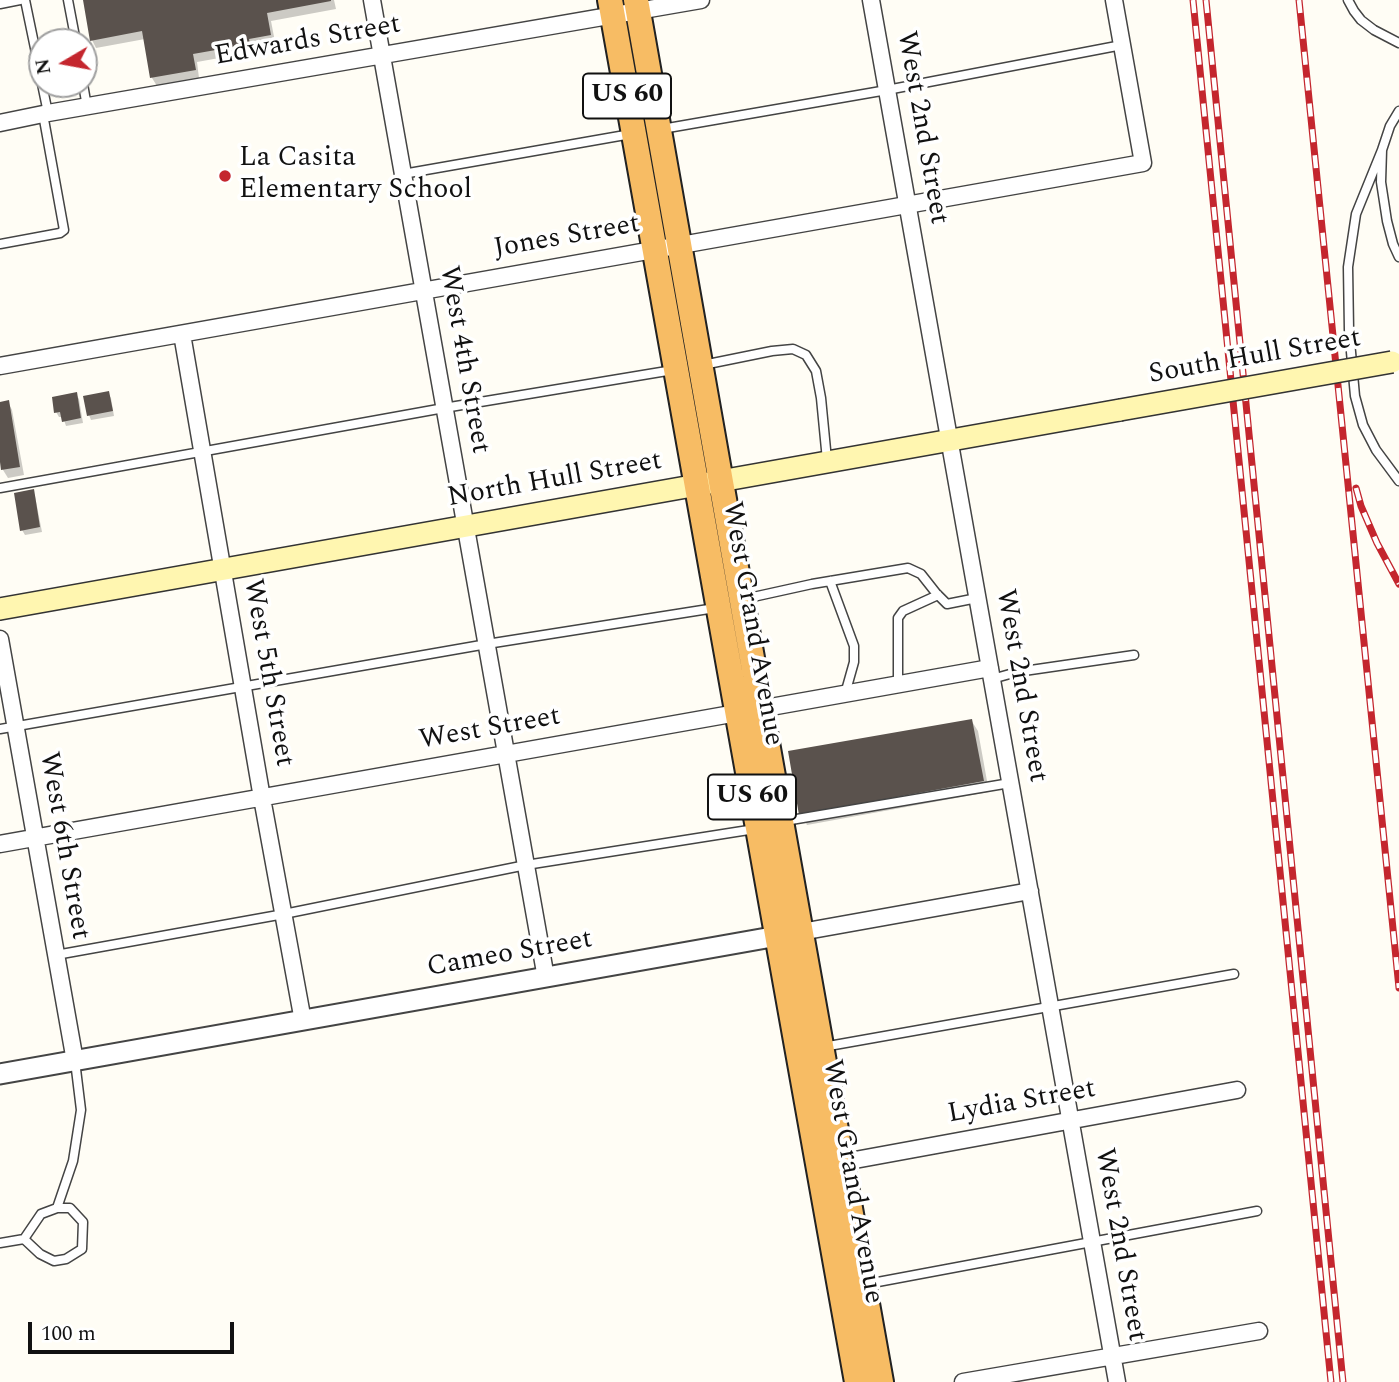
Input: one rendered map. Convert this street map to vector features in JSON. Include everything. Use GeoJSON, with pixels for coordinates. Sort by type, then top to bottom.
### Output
{"type":"FeatureCollection","features":[{"type":"Feature","properties":{"kind":"highway","name":"West Grand Avenue"},"geometry":{"type":"LineString","coordinates":[[637,6],[720,481],[730,603],[789,934],[818,1167],[857,1382]]}},
{"type":"Feature","properties":{"kind":"highway","name":"West Grand Avenue"},"geometry":{"type":"LineString","coordinates":[[611,8],[696,485],[730,603]]}},
{"type":"Feature","properties":{"kind":"highway","name":"West Grand Avenue"},"geometry":{"type":"LineString","coordinates":[[789,934],[822,1047],[881,1382]]}},
{"type":"Feature","properties":{"kind":"main road","name":"South Hull Street"},"geometry":{"type":"LineString","coordinates":[[1120,410],[1395,362]]}},
{"type":"Feature","properties":{"kind":"main road","name":"North Hull Street"},"geometry":{"type":"LineString","coordinates":[[0,609],[1120,410]]}},
{"type":"Feature","properties":{"kind":"street","name":"West 4th Street"},"geometry":{"type":"LineString","coordinates":[[372,0],[546,978]]}},
{"type":"Feature","properties":{"kind":"street","name":"Edwards Street"},"geometry":{"type":"LineString","coordinates":[[0,123],[382,56],[611,8],[701,0]]}},
{"type":"Feature","properties":{"kind":"street","name":"West 2nd Street"},"geometry":{"type":"LineString","coordinates":[[871,0],[1117,1382]]}},
{"type":"Feature","properties":{"kind":"street"},"geometry":{"type":"LineString","coordinates":[[1114,0],[1122,45]]}},
{"type":"Feature","properties":{"kind":"street","name":"Jones Street"},"geometry":{"type":"LineString","coordinates":[[0,366],[1143,163],[1122,45]]}},
{"type":"Feature","properties":{"kind":"street","name":"West 5th Street"},"geometry":{"type":"LineString","coordinates":[[182,334],[303,1021]]}},
{"type":"Feature","properties":{"kind":"street","name":"West 6th Street"},"geometry":{"type":"LineString","coordinates":[[0,639],[8,728],[35,838],[75,1061]]}},
{"type":"Feature","properties":{"kind":"street","name":"West Street"},"geometry":{"type":"LineString","coordinates":[[0,844],[845,694],[991,674]]}},
{"type":"Feature","properties":{"kind":"street","name":"Cameo Street"},"geometry":{"type":"LineString","coordinates":[[0,1074],[1030,891]]}},
{"type":"Feature","properties":{"kind":"street","name":"Lydia Street"},"geometry":{"type":"LineString","coordinates":[[818,1167],[1237,1090]]}},
{"type":"Feature","properties":{"kind":"street"},"geometry":{"type":"LineString","coordinates":[[963,1382],[1259,1331]]}},
{"type":"Feature","properties":{"kind":"lane"},"geometry":{"type":"LineString","coordinates":[[0,4],[23,0],[29,28]]}},
{"type":"Feature","properties":{"kind":"lane"},"geometry":{"type":"LineString","coordinates":[[68,0],[73,28]]}},
{"type":"Feature","properties":{"kind":"lane"},"geometry":{"type":"LineString","coordinates":[[1349,0],[1361,20],[1399,43]]}},
{"type":"Feature","properties":{"kind":"lane"},"geometry":{"type":"LineString","coordinates":[[659,129],[887,90],[1122,45]]}},
{"type":"Feature","properties":{"kind":"lane"},"geometry":{"type":"LineString","coordinates":[[0,244],[48,236],[64,230],[44,98]]}},
{"type":"Feature","properties":{"kind":"lane"},"geometry":{"type":"LineString","coordinates":[[85,98],[87,107]]}},
{"type":"Feature","properties":{"kind":"lane"},"geometry":{"type":"LineString","coordinates":[[1399,111],[1390,126],[1356,214],[1348,267],[1349,330],[1355,396],[1363,425],[1376,450],[1399,481]]}},
{"type":"Feature","properties":{"kind":"lane"},"geometry":{"type":"LineString","coordinates":[[403,174],[634,133]]}},
{"type":"Feature","properties":{"kind":"lane"},"geometry":{"type":"LineString","coordinates":[[1382,150],[1381,182],[1387,222],[1399,257]]}},
{"type":"Feature","properties":{"kind":"lane"},"geometry":{"type":"LineString","coordinates":[[701,366],[772,351],[793,349],[806,355],[816,371],[827,461]]}},
{"type":"Feature","properties":{"kind":"lane"},"geometry":{"type":"LineString","coordinates":[[0,488],[676,369]]}},
{"type":"Feature","properties":{"kind":"lane"},"geometry":{"type":"LineString","coordinates":[[8,728],[730,603],[830,581],[908,568],[921,574],[947,604],[977,598]]}},
{"type":"Feature","properties":{"kind":"lane"},"geometry":{"type":"LineString","coordinates":[[830,581],[855,646],[854,662],[845,694]]}},
{"type":"Feature","properties":{"kind":"lane"},"geometry":{"type":"LineString","coordinates":[[898,685],[898,618],[904,611],[938,595]]}},
{"type":"Feature","properties":{"kind":"lane"},"geometry":{"type":"LineString","coordinates":[[991,674],[1134,655]]}},
{"type":"Feature","properties":{"kind":"lane"},"geometry":{"type":"LineString","coordinates":[[56,955],[284,914],[526,865],[1010,783]]}},
{"type":"Feature","properties":{"kind":"lane"},"geometry":{"type":"LineString","coordinates":[[822,1047],[1234,974]]}},
{"type":"Feature","properties":{"kind":"lane"},"geometry":{"type":"LineString","coordinates":[[57,1208],[73,1161],[81,1110],[75,1061]]}},
{"type":"Feature","properties":{"kind":"lane"},"geometry":{"type":"LineString","coordinates":[[0,1243],[24,1239],[41,1214],[57,1208],[70,1208],[83,1222],[82,1249],[66,1259],[54,1261],[40,1254],[24,1239]]}},
{"type":"Feature","properties":{"kind":"lane"},"geometry":{"type":"LineString","coordinates":[[864,1284],[1257,1211]]}},
{"type":"Feature","properties":{"kind":"building"},"geometry":{"type":"Polygon","coordinates":[[[83,0],[331,0],[267,13],[271,35],[249,39],[250,44],[193,54],[196,70],[150,78],[142,31],[98,39],[98,28],[88,28],[83,0]]]}},
{"type":"Feature","properties":{"kind":"building"},"geometry":{"type":"Polygon","coordinates":[[[109,391],[113,411],[87,416],[83,396],[109,391]]]}},
{"type":"Feature","properties":{"kind":"building"},"geometry":{"type":"Polygon","coordinates":[[[77,392],[81,418],[62,422],[60,412],[54,413],[52,397],[77,392]]]}},
{"type":"Feature","properties":{"kind":"building"},"geometry":{"type":"Polygon","coordinates":[[[9,400],[20,467],[1,470],[0,402],[9,400]]]}},
{"type":"Feature","properties":{"kind":"building"},"geometry":{"type":"Polygon","coordinates":[[[34,489],[40,527],[20,531],[14,493],[34,489]]]}},
{"type":"Feature","properties":{"kind":"building"},"geometry":{"type":"Polygon","coordinates":[[[972,719],[984,781],[799,815],[788,751],[972,719]]]}},
{"type":"Feature","properties":{"kind":"railway"},"geometry":{"type":"LineString","coordinates":[[1193,0],[1331,1382]]}},
{"type":"Feature","properties":{"kind":"railway"},"geometry":{"type":"LineString","coordinates":[[1206,0],[1343,1382]]}},
{"type":"Feature","properties":{"kind":"railway"},"geometry":{"type":"LineString","coordinates":[[1299,0],[1399,988]]}},
{"type":"Feature","properties":{"kind":"railway"},"geometry":{"type":"LineString","coordinates":[[1356,488],[1377,543],[1399,584]]}},
{"type":"Feature","properties":{"kind":"place","name":"La Casita Elementary School"},"geometry":{"type":"Point","coordinates":[225,176]}}]}
